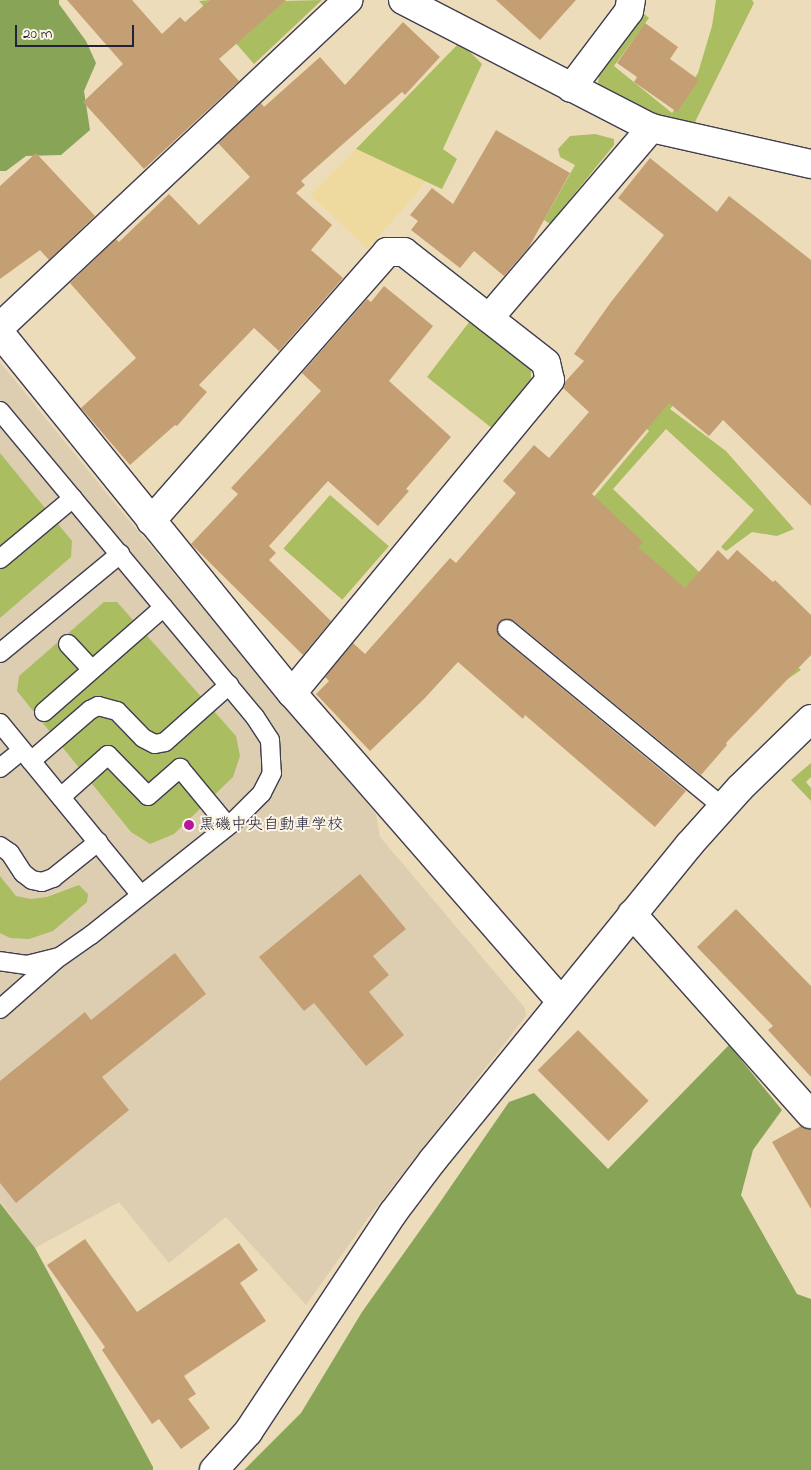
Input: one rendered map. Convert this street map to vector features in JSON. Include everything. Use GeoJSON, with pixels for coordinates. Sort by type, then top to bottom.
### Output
{"type":"FeatureCollection","features":[{"type":"Feature","properties":{"kind":"street"},"geometry":{"type":"LineString","coordinates":[[0,326],[348,0]]}},
{"type":"Feature","properties":{"kind":"street"},"geometry":{"type":"LineString","coordinates":[[403,0],[651,128],[811,164]]}},
{"type":"Feature","properties":{"kind":"street"},"geometry":{"type":"LineString","coordinates":[[571,88],[629,11],[631,0]]}},
{"type":"Feature","properties":{"kind":"street"},"geometry":{"type":"LineString","coordinates":[[489,318],[651,128]]}},
{"type":"Feature","properties":{"kind":"street"},"geometry":{"type":"LineString","coordinates":[[151,521],[387,252],[404,252],[546,363],[550,380],[292,693]]}},
{"type":"Feature","properties":{"kind":"street"},"geometry":{"type":"LineString","coordinates":[[0,333],[292,693],[561,1001]]}},
{"type":"Feature","properties":{"kind":"street"},"geometry":{"type":"LineString","coordinates":[[214,1470],[248,1432],[398,1205],[433,1160],[632,914],[723,807],[811,719]]}},
{"type":"Feature","properties":{"kind":"street"},"geometry":{"type":"LineString","coordinates":[[632,914],[810,1115]]}},
{"type":"Feature","properties":{"kind":"lane"},"geometry":{"type":"LineString","coordinates":[[0,411],[255,717],[270,740],[272,773],[262,793],[228,826],[59,958],[0,1009]]}},
{"type":"Feature","properties":{"kind":"lane"},"geometry":{"type":"LineString","coordinates":[[0,559],[73,498]]}},
{"type":"Feature","properties":{"kind":"lane"},"geometry":{"type":"LineString","coordinates":[[0,652],[120,554]]}},
{"type":"Feature","properties":{"kind":"lane"},"geometry":{"type":"LineString","coordinates":[[44,712],[164,608]]}},
{"type":"Feature","properties":{"kind":"lane"},"geometry":{"type":"LineString","coordinates":[[508,630],[723,807]]}},
{"type":"Feature","properties":{"kind":"lane"},"geometry":{"type":"LineString","coordinates":[[68,644],[92,670]]}},
{"type":"Feature","properties":{"kind":"lane"},"geometry":{"type":"LineString","coordinates":[[0,768],[26,755],[98,706],[117,711],[142,738],[155,744],[165,742],[229,685]]}},
{"type":"Feature","properties":{"kind":"lane"},"geometry":{"type":"LineString","coordinates":[[0,723],[141,895]]}},
{"type":"Feature","properties":{"kind":"lane"},"geometry":{"type":"LineString","coordinates":[[60,797],[108,755],[148,796],[180,768],[228,826]]}},
{"type":"Feature","properties":{"kind":"lane"},"geometry":{"type":"LineString","coordinates":[[0,846],[10,853],[24,873],[32,880],[42,882],[53,878],[98,842]]}},
{"type":"Feature","properties":{"kind":"lane"},"geometry":{"type":"LineString","coordinates":[[0,961],[27,965],[59,958]]}},
{"type":"Feature","properties":{"kind":"shaded area","name":"黒磯中央自動車学校"},"geometry":{"type":"Polygon","coordinates":[[[0,362],[117,506],[376,814],[380,837],[525,1008],[526,1016],[368,1218],[306,1305],[226,1217],[169,1263],[119,1202],[35,1248],[0,1201],[0,362]]]}},
{"type":"Feature","properties":{"kind":"green space"},"geometry":{"type":"Polygon","coordinates":[[[0,0],[59,0],[59,4],[86,41],[96,63],[84,91],[90,130],[61,155],[26,156],[6,171],[0,171],[0,0]]]}},
{"type":"Feature","properties":{"kind":"green space"},"geometry":{"type":"Polygon","coordinates":[[[210,0],[207,3],[322,0],[254,64],[199,1],[210,0]]]}},
{"type":"Feature","properties":{"kind":"green space"},"geometry":{"type":"Polygon","coordinates":[[[716,0],[752,0],[754,3],[695,122],[653,118],[598,85],[599,75],[644,14],[649,18],[614,66],[672,113],[698,73],[712,26],[716,0]]]}},
{"type":"Feature","properties":{"kind":"green space"},"geometry":{"type":"Polygon","coordinates":[[[460,42],[482,64],[443,149],[457,159],[442,189],[356,149],[460,42]]]}},
{"type":"Feature","properties":{"kind":"green space"},"geometry":{"type":"Polygon","coordinates":[[[595,134],[614,139],[614,145],[550,224],[544,220],[575,165],[560,157],[558,149],[570,136],[595,134]]]}},
{"type":"Feature","properties":{"kind":"green space"},"geometry":{"type":"Polygon","coordinates":[[[470,321],[531,369],[531,381],[493,429],[427,377],[470,321]]]}},
{"type":"Feature","properties":{"kind":"green space"},"geometry":{"type":"Polygon","coordinates":[[[695,381],[670,409],[726,451],[794,529],[777,536],[752,532],[726,551],[721,547],[754,510],[666,429],[613,489],[801,670],[786,680],[533,570],[649,431],[620,402],[695,381]]]}},
{"type":"Feature","properties":{"kind":"green space"},"geometry":{"type":"Polygon","coordinates":[[[0,453],[72,541],[71,557],[0,618],[0,453]]]}},
{"type":"Feature","properties":{"kind":"green space"},"geometry":{"type":"Polygon","coordinates":[[[330,495],[389,546],[342,600],[283,549],[330,495]]]}},
{"type":"Feature","properties":{"kind":"green space"},"geometry":{"type":"Polygon","coordinates":[[[104,602],[117,602],[236,736],[240,756],[233,777],[174,834],[150,844],[131,832],[17,691],[19,676],[104,602]]]}},
{"type":"Feature","properties":{"kind":"green space"},"geometry":{"type":"Polygon","coordinates":[[[811,763],[811,777],[806,782],[811,788],[811,801],[791,780],[811,763]]]}},
{"type":"Feature","properties":{"kind":"green space"},"geometry":{"type":"Polygon","coordinates":[[[0,876],[16,896],[31,899],[47,897],[79,885],[88,894],[87,902],[53,931],[29,939],[10,938],[0,933],[0,876]]]}},
{"type":"Feature","properties":{"kind":"green space"},"geometry":{"type":"Polygon","coordinates":[[[729,1045],[782,1110],[753,1150],[741,1195],[797,1294],[811,1299],[811,1470],[244,1470],[301,1413],[362,1312],[509,1102],[534,1093],[608,1169],[729,1045]]]}},
{"type":"Feature","properties":{"kind":"green space"},"geometry":{"type":"Polygon","coordinates":[[[0,1203],[35,1248],[153,1470],[0,1470],[0,1203]]]}},
{"type":"Feature","properties":{"kind":"sand"},"geometry":{"type":"Polygon","coordinates":[[[356,149],[426,182],[368,249],[310,195],[356,149]]]}},
{"type":"Feature","properties":{"kind":"building"},"geometry":{"type":"Polygon","coordinates":[[[67,0],[132,0],[162,34],[180,17],[185,22],[210,0],[286,0],[219,59],[239,81],[144,169],[83,102],[123,64],[67,0]]]}},
{"type":"Feature","properties":{"kind":"building"},"geometry":{"type":"Polygon","coordinates":[[[496,0],[576,0],[540,40],[496,0]]]}},
{"type":"Feature","properties":{"kind":"building"},"geometry":{"type":"Polygon","coordinates":[[[403,22],[440,57],[405,95],[402,92],[301,181],[305,185],[296,193],[332,225],[311,250],[343,278],[279,351],[254,328],[199,385],[207,392],[177,426],[175,425],[130,465],[81,408],[136,358],[70,283],[116,239],[119,242],[169,194],[199,225],[250,177],[218,143],[261,103],[264,107],[320,57],[345,85],[403,22]]]}},
{"type":"Feature","properties":{"kind":"building"},"geometry":{"type":"Polygon","coordinates":[[[645,23],[678,47],[670,59],[699,80],[677,112],[634,82],[637,77],[617,63],[645,23]]]}},
{"type":"Feature","properties":{"kind":"building"},"geometry":{"type":"Polygon","coordinates":[[[496,130],[570,173],[529,247],[504,276],[474,251],[460,268],[411,230],[418,221],[410,215],[432,188],[453,204],[496,130]]]}},
{"type":"Feature","properties":{"kind":"building"},"geometry":{"type":"Polygon","coordinates":[[[36,153],[95,216],[49,260],[40,250],[0,279],[0,186],[36,153]]]}},
{"type":"Feature","properties":{"kind":"building"},"geometry":{"type":"Polygon","coordinates":[[[650,158],[717,212],[729,196],[811,260],[811,506],[723,420],[709,436],[669,403],[592,494],[643,542],[638,547],[685,588],[718,550],[728,560],[737,550],[773,582],[775,580],[811,615],[811,655],[726,743],[727,745],[701,775],[514,621],[504,619],[497,627],[500,637],[686,791],[655,827],[525,715],[523,719],[458,662],[424,699],[370,751],[316,694],[329,681],[325,677],[353,643],[365,654],[450,558],[456,563],[516,493],[503,481],[534,445],[549,458],[589,412],[563,388],[565,382],[584,361],[574,354],[611,302],[664,235],[618,198],[650,158]]]}},
{"type":"Feature","properties":{"kind":"building"},"geometry":{"type":"Polygon","coordinates":[[[384,286],[433,326],[389,381],[451,437],[406,489],[409,491],[378,526],[328,481],[269,546],[276,553],[269,560],[331,621],[303,655],[191,544],[238,494],[231,488],[321,391],[302,373],[367,299],[371,302],[384,286]]]}},
{"type":"Feature","properties":{"kind":"building"},"geometry":{"type":"Polygon","coordinates":[[[360,874],[406,929],[373,956],[389,975],[369,992],[404,1035],[366,1066],[314,1003],[304,1011],[259,957],[360,874]]]}},
{"type":"Feature","properties":{"kind":"building"},"geometry":{"type":"Polygon","coordinates":[[[736,909],[811,986],[811,1077],[768,1030],[773,1026],[697,947],[736,909]]]}},
{"type":"Feature","properties":{"kind":"building"},"geometry":{"type":"Polygon","coordinates":[[[175,953],[206,994],[102,1077],[129,1110],[16,1203],[0,1183],[0,1081],[85,1012],[91,1020],[175,953]]]}},
{"type":"Feature","properties":{"kind":"building"},"geometry":{"type":"Polygon","coordinates":[[[578,1030],[649,1101],[608,1141],[538,1070],[578,1030]]]}},
{"type":"Feature","properties":{"kind":"building"},"geometry":{"type":"Polygon","coordinates":[[[801,1126],[811,1129],[811,1209],[772,1142],[801,1126]]]}},
{"type":"Feature","properties":{"kind":"building"},"geometry":{"type":"Polygon","coordinates":[[[85,1239],[137,1312],[239,1243],[258,1270],[240,1283],[266,1321],[184,1376],[196,1394],[188,1399],[210,1428],[181,1449],[159,1419],[152,1424],[102,1350],[105,1347],[47,1265],[85,1239]]]}},
{"type":"Feature","properties":{"kind":"place","name":"黒磯中央自動車学校"},"geometry":{"type":"Point","coordinates":[189,825]}}]}
